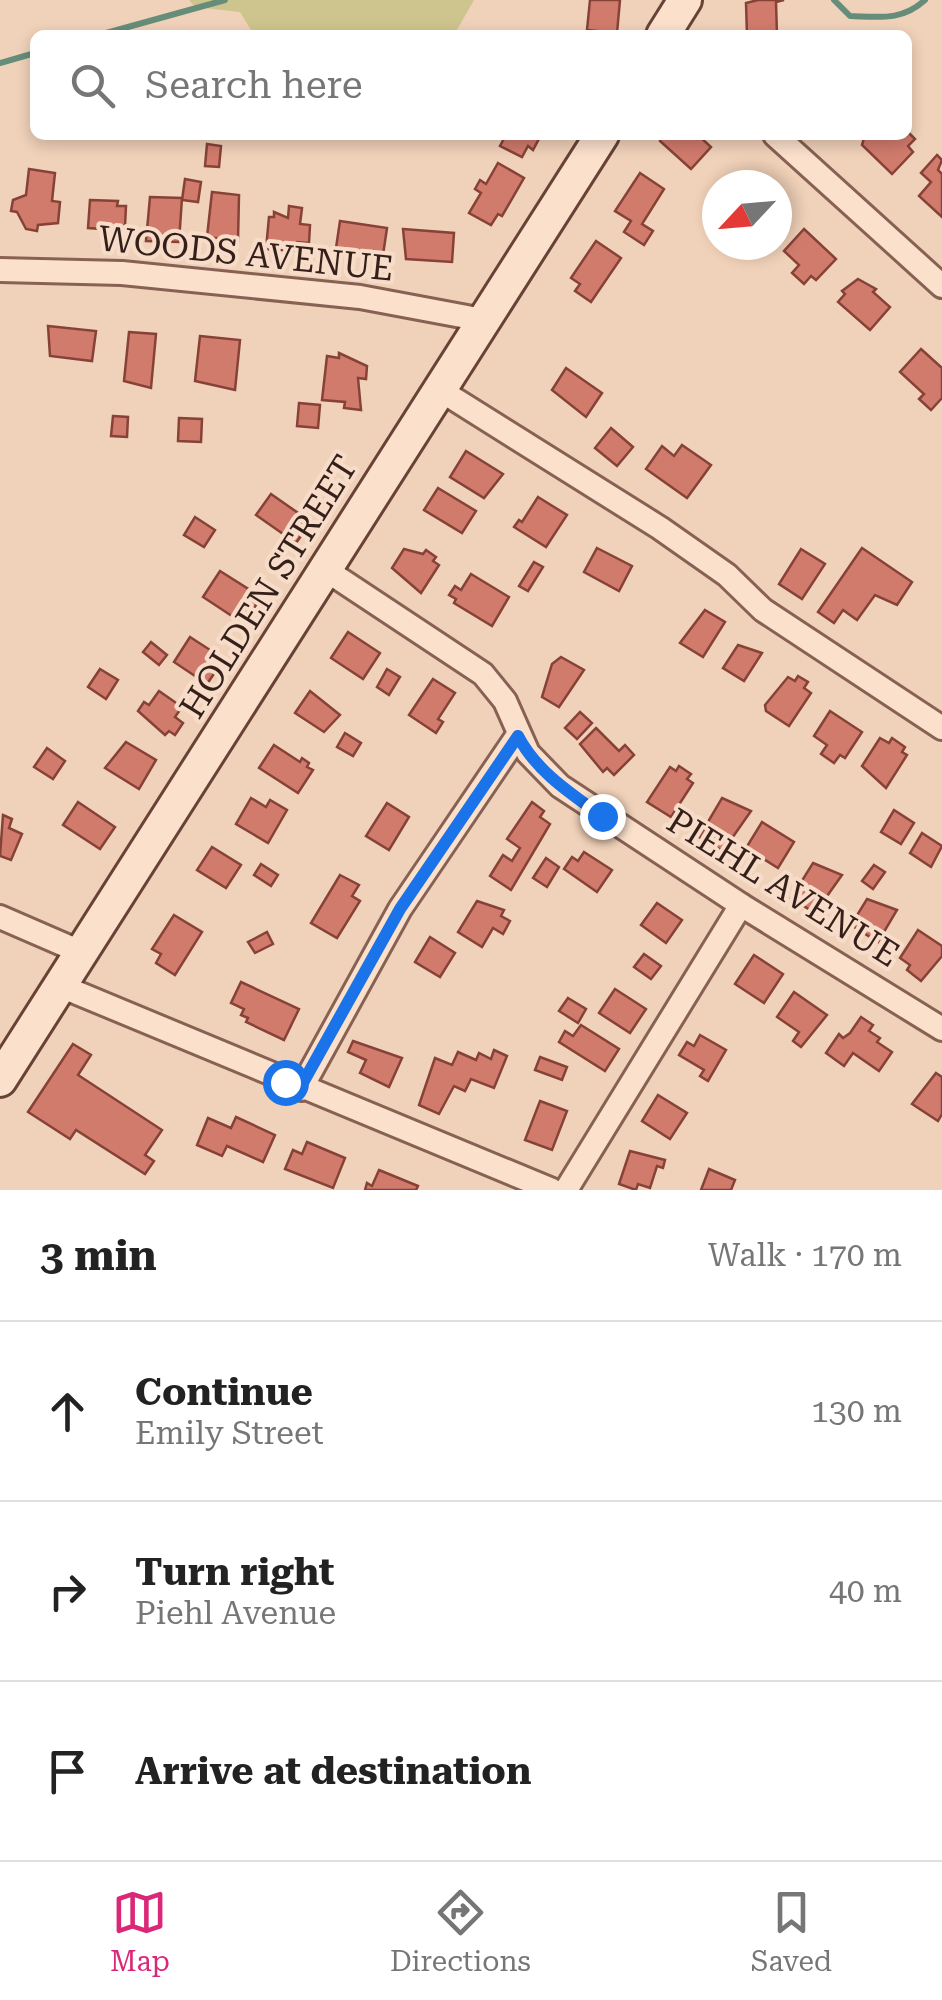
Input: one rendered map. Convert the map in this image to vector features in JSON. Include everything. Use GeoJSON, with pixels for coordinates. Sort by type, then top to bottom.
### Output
{"type":"FeatureCollection","features":[{"type":"Feature","properties":{"kind":"main road"},"geometry":{"type":"LineString","coordinates":[[666,30],[685,0]]}},
{"type":"Feature","properties":{"kind":"main road","name":"HOLDEN STREET"},"geometry":{"type":"LineString","coordinates":[[0,1080],[63,988],[599,140]]}},
{"type":"Feature","properties":{"kind":"street"},"geometry":{"type":"LineString","coordinates":[[781,140],[942,286]]}},
{"type":"Feature","properties":{"kind":"street","name":"WOODS AVENUE"},"geometry":{"type":"LineString","coordinates":[[0,270],[124,273],[360,298],[483,320]]}},
{"type":"Feature","properties":{"kind":"street"},"geometry":{"type":"LineString","coordinates":[[440,390],[660,528],[727,575],[763,610],[942,728]]}},
{"type":"Feature","properties":{"kind":"street","name":"PIEHL AVENUE"},"geometry":{"type":"LineString","coordinates":[[326,570],[483,674],[504,700],[528,754],[560,786],[742,906],[942,1029]]}},
{"type":"Feature","properties":{"kind":"street"},"geometry":{"type":"LineString","coordinates":[[300,1088],[400,909],[518,736]]}},
{"type":"Feature","properties":{"kind":"street"},"geometry":{"type":"LineString","coordinates":[[566,1190],[742,906]]}},
{"type":"Feature","properties":{"kind":"street"},"geometry":{"type":"LineString","coordinates":[[0,917],[84,953]]}},
{"type":"Feature","properties":{"kind":"street"},"geometry":{"type":"LineString","coordinates":[[63,988],[552,1190]]}},
{"type":"Feature","properties":{"kind":"shaded area"},"geometry":{"type":"Polygon","coordinates":[[[189,0],[474,0],[457,30],[251,30],[240,12],[195,7],[189,0]]]}},
{"type":"Feature","properties":{"kind":"building"},"geometry":{"type":"Polygon","coordinates":[[[590,0],[620,0],[617,30],[587,30],[590,0]]]}},
{"type":"Feature","properties":{"kind":"building"},"geometry":{"type":"Polygon","coordinates":[[[784,0],[776,2],[777,30],[747,30],[746,3],[784,0]]]}},
{"type":"Feature","properties":{"kind":"building"},"geometry":{"type":"Polygon","coordinates":[[[912,136],[915,139],[908,146],[913,152],[892,174],[862,145],[864,140],[912,140],[912,136]]]}},
{"type":"Feature","properties":{"kind":"building"},"geometry":{"type":"Polygon","coordinates":[[[503,140],[538,140],[533,150],[528,146],[522,157],[500,146],[503,140]]]}},
{"type":"Feature","properties":{"kind":"building"},"geometry":{"type":"Polygon","coordinates":[[[703,140],[711,147],[691,169],[660,141],[703,140]]]}},
{"type":"Feature","properties":{"kind":"building"},"geometry":{"type":"Polygon","coordinates":[[[207,144],[221,146],[219,167],[205,166],[207,144]]]}},
{"type":"Feature","properties":{"kind":"building"},"geometry":{"type":"Polygon","coordinates":[[[937,155],[942,160],[938,170],[942,174],[942,217],[919,196],[931,182],[921,173],[937,155]]]}},
{"type":"Feature","properties":{"kind":"building"},"geometry":{"type":"Polygon","coordinates":[[[498,163],[524,178],[502,216],[498,214],[491,225],[469,213],[481,193],[475,189],[480,180],[486,184],[498,163]]]}},
{"type":"Feature","properties":{"kind":"building"},"geometry":{"type":"Polygon","coordinates":[[[29,169],[55,173],[52,201],[60,202],[58,223],[38,225],[37,231],[26,229],[17,212],[11,211],[13,200],[26,195],[29,169]]]}},
{"type":"Feature","properties":{"kind":"building"},"geometry":{"type":"Polygon","coordinates":[[[640,173],[664,189],[642,224],[653,231],[644,245],[624,232],[631,221],[615,211],[640,173]]]}},
{"type":"Feature","properties":{"kind":"building"},"geometry":{"type":"Polygon","coordinates":[[[185,179],[201,182],[198,202],[182,200],[185,179]]]}},
{"type":"Feature","properties":{"kind":"building"},"geometry":{"type":"Polygon","coordinates":[[[212,192],[239,195],[238,241],[207,237],[212,192]]]}},
{"type":"Feature","properties":{"kind":"building"},"geometry":{"type":"Polygon","coordinates":[[[150,197],[182,198],[179,242],[146,241],[150,197]]]}},
{"type":"Feature","properties":{"kind":"building"},"geometry":{"type":"Polygon","coordinates":[[[90,200],[118,201],[117,206],[126,206],[125,226],[115,225],[115,230],[88,228],[90,200]]]}},
{"type":"Feature","properties":{"kind":"building"},"geometry":{"type":"Polygon","coordinates":[[[289,206],[302,208],[300,224],[310,225],[309,243],[297,242],[296,251],[266,249],[269,217],[274,217],[274,212],[288,218],[289,206]]]}},
{"type":"Feature","properties":{"kind":"building"},"geometry":{"type":"Polygon","coordinates":[[[340,221],[387,228],[383,255],[336,248],[340,221]]]}},
{"type":"Feature","properties":{"kind":"building"},"geometry":{"type":"Polygon","coordinates":[[[403,229],[454,233],[452,262],[406,259],[403,229]]]}},
{"type":"Feature","properties":{"kind":"building"},"geometry":{"type":"Polygon","coordinates":[[[804,229],[836,259],[816,280],[811,276],[804,284],[792,273],[799,265],[792,258],[792,242],[804,229]]]}},
{"type":"Feature","properties":{"kind":"building"},"geometry":{"type":"Polygon","coordinates":[[[596,241],[621,258],[591,302],[575,291],[580,284],[571,278],[596,241]]]}},
{"type":"Feature","properties":{"kind":"building"},"geometry":{"type":"Polygon","coordinates":[[[858,279],[876,289],[873,292],[890,307],[870,330],[838,302],[845,294],[842,291],[858,279]]]}},
{"type":"Feature","properties":{"kind":"building"},"geometry":{"type":"Polygon","coordinates":[[[48,326],[96,331],[92,361],[50,356],[48,326]]]}},
{"type":"Feature","properties":{"kind":"building"},"geometry":{"type":"Polygon","coordinates":[[[129,332],[156,334],[151,388],[124,381],[129,332]]]}},
{"type":"Feature","properties":{"kind":"building"},"geometry":{"type":"Polygon","coordinates":[[[200,336],[240,340],[235,390],[195,381],[200,336]]]}},
{"type":"Feature","properties":{"kind":"building"},"geometry":{"type":"Polygon","coordinates":[[[921,349],[942,368],[942,398],[931,410],[919,399],[924,394],[900,372],[921,349]]]}},
{"type":"Feature","properties":{"kind":"building"},"geometry":{"type":"Polygon","coordinates":[[[339,353],[367,366],[366,379],[358,378],[361,410],[344,408],[345,402],[322,400],[327,356],[339,358],[339,353]]]}},
{"type":"Feature","properties":{"kind":"building"},"geometry":{"type":"Polygon","coordinates":[[[566,368],[602,393],[586,417],[552,390],[566,368]]]}},
{"type":"Feature","properties":{"kind":"building"},"geometry":{"type":"Polygon","coordinates":[[[299,403],[320,405],[318,428],[297,426],[299,403]]]}},
{"type":"Feature","properties":{"kind":"building"},"geometry":{"type":"Polygon","coordinates":[[[113,416],[128,417],[127,437],[111,436],[113,416]]]}},
{"type":"Feature","properties":{"kind":"building"},"geometry":{"type":"Polygon","coordinates":[[[179,418],[202,419],[201,442],[178,441],[179,418]]]}},
{"type":"Feature","properties":{"kind":"building"},"geometry":{"type":"Polygon","coordinates":[[[611,428],[633,447],[617,466],[595,448],[611,428]]]}},
{"type":"Feature","properties":{"kind":"building"},"geometry":{"type":"Polygon","coordinates":[[[682,445],[711,465],[687,498],[646,469],[662,446],[674,456],[682,445]]]}},
{"type":"Feature","properties":{"kind":"building"},"geometry":{"type":"Polygon","coordinates":[[[466,451],[503,474],[484,498],[450,477],[466,451]]]}},
{"type":"Feature","properties":{"kind":"building"},"geometry":{"type":"Polygon","coordinates":[[[438,488],[476,511],[462,533],[424,510],[438,488]]]}},
{"type":"Feature","properties":{"kind":"building"},"geometry":{"type":"Polygon","coordinates":[[[271,494],[311,522],[296,543],[256,515],[271,494]]]}},
{"type":"Feature","properties":{"kind":"building"},"geometry":{"type":"Polygon","coordinates":[[[538,497],[567,515],[546,547],[514,527],[519,520],[522,522],[538,497]]]}},
{"type":"Feature","properties":{"kind":"building"},"geometry":{"type":"Polygon","coordinates":[[[195,517],[215,530],[204,547],[184,535],[195,517]]]}},
{"type":"Feature","properties":{"kind":"building"},"geometry":{"type":"Polygon","coordinates":[[[597,548],[632,566],[619,591],[584,572],[597,548]]]}},
{"type":"Feature","properties":{"kind":"building"},"geometry":{"type":"Polygon","coordinates":[[[862,548],[912,582],[897,605],[875,595],[857,620],[843,610],[834,623],[818,612],[862,548]]]}},
{"type":"Feature","properties":{"kind":"building"},"geometry":{"type":"Polygon","coordinates":[[[404,549],[423,554],[426,550],[436,557],[433,561],[439,565],[421,593],[392,568],[404,549]]]}},
{"type":"Feature","properties":{"kind":"building"},"geometry":{"type":"Polygon","coordinates":[[[801,549],[825,564],[802,599],[779,584],[801,549]]]}},
{"type":"Feature","properties":{"kind":"building"},"geometry":{"type":"Polygon","coordinates":[[[534,562],[543,567],[528,591],[519,586],[534,562]]]}},
{"type":"Feature","properties":{"kind":"building"},"geometry":{"type":"Polygon","coordinates":[[[220,571],[261,597],[244,624],[203,597],[220,571]]]}},
{"type":"Feature","properties":{"kind":"building"},"geometry":{"type":"Polygon","coordinates":[[[471,574],[509,597],[492,626],[454,603],[456,599],[449,595],[455,586],[461,590],[471,574]]]}},
{"type":"Feature","properties":{"kind":"building"},"geometry":{"type":"Polygon","coordinates":[[[705,610],[725,622],[703,657],[680,643],[705,610]]]}},
{"type":"Feature","properties":{"kind":"building"},"geometry":{"type":"Polygon","coordinates":[[[348,632],[380,653],[363,679],[331,658],[348,632]]]}},
{"type":"Feature","properties":{"kind":"building"},"geometry":{"type":"Polygon","coordinates":[[[190,637],[224,659],[207,684],[174,662],[190,637]]]}},
{"type":"Feature","properties":{"kind":"building"},"geometry":{"type":"Polygon","coordinates":[[[151,642],[167,655],[159,665],[143,652],[151,642]]]}},
{"type":"Feature","properties":{"kind":"building"},"geometry":{"type":"Polygon","coordinates":[[[738,645],[762,653],[744,681],[723,668],[738,645]]]}},
{"type":"Feature","properties":{"kind":"building"},"geometry":{"type":"Polygon","coordinates":[[[561,657],[584,670],[559,707],[542,697],[552,664],[561,657]]]}},
{"type":"Feature","properties":{"kind":"building"},"geometry":{"type":"Polygon","coordinates":[[[100,669],[118,680],[106,699],[88,687],[100,669]]]}},
{"type":"Feature","properties":{"kind":"building"},"geometry":{"type":"Polygon","coordinates":[[[387,669],[400,677],[389,695],[377,687],[387,669]]]}},
{"type":"Feature","properties":{"kind":"building"},"geometry":{"type":"Polygon","coordinates":[[[798,676],[808,682],[804,688],[811,693],[789,726],[766,711],[765,705],[788,677],[795,681],[798,676]]]}},
{"type":"Feature","properties":{"kind":"building"},"geometry":{"type":"Polygon","coordinates":[[[433,679],[455,693],[438,719],[443,722],[436,733],[409,715],[433,679]]]}},
{"type":"Feature","properties":{"kind":"building"},"geometry":{"type":"Polygon","coordinates":[[[159,691],[182,707],[175,717],[183,723],[175,735],[169,731],[165,735],[138,711],[144,702],[149,705],[159,691]]]}},
{"type":"Feature","properties":{"kind":"building"},"geometry":{"type":"Polygon","coordinates":[[[310,691],[340,715],[324,732],[295,713],[310,691]]]}},
{"type":"Feature","properties":{"kind":"building"},"geometry":{"type":"Polygon","coordinates":[[[830,711],[862,732],[845,758],[840,755],[834,763],[821,754],[827,745],[814,736],[830,711]]]}},
{"type":"Feature","properties":{"kind":"building"},"geometry":{"type":"Polygon","coordinates":[[[580,712],[592,723],[577,739],[565,728],[580,712]]]}},
{"type":"Feature","properties":{"kind":"building"},"geometry":{"type":"Polygon","coordinates":[[[596,728],[619,751],[625,745],[634,755],[614,775],[607,768],[603,772],[580,744],[596,728]]]}},
{"type":"Feature","properties":{"kind":"building"},"geometry":{"type":"Polygon","coordinates":[[[345,733],[361,743],[353,756],[337,747],[345,733]]]}},
{"type":"Feature","properties":{"kind":"building"},"geometry":{"type":"Polygon","coordinates":[[[880,738],[889,743],[892,738],[905,747],[902,752],[907,755],[886,788],[862,766],[880,738]]]}},
{"type":"Feature","properties":{"kind":"building"},"geometry":{"type":"Polygon","coordinates":[[[126,742],[156,760],[139,789],[105,768],[126,742]]]}},
{"type":"Feature","properties":{"kind":"building"},"geometry":{"type":"Polygon","coordinates":[[[274,745],[300,762],[302,758],[313,770],[298,793],[259,768],[274,745]]]}},
{"type":"Feature","properties":{"kind":"building"},"geometry":{"type":"Polygon","coordinates":[[[47,748],[65,761],[53,779],[34,767],[47,748]]]}},
{"type":"Feature","properties":{"kind":"building"},"geometry":{"type":"Polygon","coordinates":[[[679,766],[691,774],[687,779],[693,783],[671,817],[647,802],[670,767],[676,771],[679,766]]]}},
{"type":"Feature","properties":{"kind":"building"},"geometry":{"type":"Polygon","coordinates":[[[251,798],[266,807],[270,800],[287,810],[268,843],[236,824],[251,798]]]}},
{"type":"Feature","properties":{"kind":"building"},"geometry":{"type":"Polygon","coordinates":[[[722,798],[751,811],[723,851],[699,837],[722,798]]]}},
{"type":"Feature","properties":{"kind":"building"},"geometry":{"type":"Polygon","coordinates":[[[78,802],[115,827],[100,849],[63,825],[78,802]]]}},
{"type":"Feature","properties":{"kind":"building"},"geometry":{"type":"Polygon","coordinates":[[[532,802],[544,811],[540,817],[550,824],[511,890],[490,876],[503,855],[512,861],[520,848],[507,839],[532,802]]]}},
{"type":"Feature","properties":{"kind":"building"},"geometry":{"type":"Polygon","coordinates":[[[387,803],[409,817],[389,850],[366,836],[387,803]]]}},
{"type":"Feature","properties":{"kind":"building"},"geometry":{"type":"Polygon","coordinates":[[[894,810],[914,823],[901,844],[881,832],[894,810]]]}},
{"type":"Feature","properties":{"kind":"building"},"geometry":{"type":"Polygon","coordinates":[[[3,815],[12,819],[9,828],[22,834],[11,860],[0,856],[3,815]]]}},
{"type":"Feature","properties":{"kind":"building"},"geometry":{"type":"Polygon","coordinates":[[[762,822],[794,842],[778,868],[746,848],[762,822]]]}},
{"type":"Feature","properties":{"kind":"building"},"geometry":{"type":"Polygon","coordinates":[[[922,833],[942,846],[931,867],[910,853],[922,833]]]}},
{"type":"Feature","properties":{"kind":"building"},"geometry":{"type":"Polygon","coordinates":[[[212,847],[241,865],[226,888],[197,870],[212,847]]]}},
{"type":"Feature","properties":{"kind":"building"},"geometry":{"type":"Polygon","coordinates":[[[584,852],[612,870],[597,892],[564,869],[572,857],[578,861],[584,852]]]}},
{"type":"Feature","properties":{"kind":"building"},"geometry":{"type":"Polygon","coordinates":[[[546,858],[559,867],[547,887],[533,878],[546,858]]]}},
{"type":"Feature","properties":{"kind":"building"},"geometry":{"type":"Polygon","coordinates":[[[813,863],[842,875],[815,913],[791,898],[813,863]]]}},
{"type":"Feature","properties":{"kind":"building"},"geometry":{"type":"Polygon","coordinates":[[[261,864],[278,875],[271,886],[254,875],[261,864]]]}},
{"type":"Feature","properties":{"kind":"building"},"geometry":{"type":"Polygon","coordinates":[[[874,865],[885,872],[873,889],[862,881],[874,865]]]}},
{"type":"Feature","properties":{"kind":"building"},"geometry":{"type":"Polygon","coordinates":[[[340,875],[359,885],[352,896],[360,901],[337,938],[311,923],[340,875]]]}},
{"type":"Feature","properties":{"kind":"building"},"geometry":{"type":"Polygon","coordinates":[[[867,899],[897,910],[878,942],[851,925],[867,899]]]}},
{"type":"Feature","properties":{"kind":"building"},"geometry":{"type":"Polygon","coordinates":[[[477,901],[504,910],[501,916],[510,921],[503,934],[493,928],[482,947],[458,932],[477,901]]]}},
{"type":"Feature","properties":{"kind":"building"},"geometry":{"type":"Polygon","coordinates":[[[657,903],[682,920],[666,943],[641,925],[657,903]]]}},
{"type":"Feature","properties":{"kind":"building"},"geometry":{"type":"Polygon","coordinates":[[[174,915],[202,932],[175,975],[156,963],[161,954],[152,949],[174,915]]]}},
{"type":"Feature","properties":{"kind":"building"},"geometry":{"type":"Polygon","coordinates":[[[918,930],[942,946],[942,956],[921,981],[900,958],[918,930]]]}},
{"type":"Feature","properties":{"kind":"building"},"geometry":{"type":"Polygon","coordinates":[[[267,932],[273,944],[255,953],[248,942],[267,932]]]}},
{"type":"Feature","properties":{"kind":"building"},"geometry":{"type":"Polygon","coordinates":[[[430,937],[455,953],[440,977],[415,962],[430,937]]]}},
{"type":"Feature","properties":{"kind":"building"},"geometry":{"type":"Polygon","coordinates":[[[644,954],[661,966],[651,979],[634,967],[644,954]]]}},
{"type":"Feature","properties":{"kind":"building"},"geometry":{"type":"Polygon","coordinates":[[[754,955],[783,974],[764,1003],[735,984],[754,955]]]}},
{"type":"Feature","properties":{"kind":"building"},"geometry":{"type":"Polygon","coordinates":[[[241,982],[299,1009],[284,1040],[246,1022],[248,1018],[241,1015],[244,1009],[231,1003],[241,982]]]}},
{"type":"Feature","properties":{"kind":"building"},"geometry":{"type":"Polygon","coordinates":[[[615,989],[646,1009],[630,1033],[599,1013],[615,989]]]}},
{"type":"Feature","properties":{"kind":"building"},"geometry":{"type":"Polygon","coordinates":[[[794,992],[827,1015],[801,1047],[793,1041],[799,1032],[777,1017],[794,992]]]}},
{"type":"Feature","properties":{"kind":"building"},"geometry":{"type":"Polygon","coordinates":[[[568,998],[586,1009],[578,1023],[559,1011],[568,998]]]}},
{"type":"Feature","properties":{"kind":"building"},"geometry":{"type":"Polygon","coordinates":[[[861,1017],[873,1025],[869,1031],[880,1038],[877,1042],[892,1052],[879,1071],[853,1053],[844,1066],[826,1053],[839,1034],[843,1038],[850,1033],[861,1017]]]}},
{"type":"Feature","properties":{"kind":"building"},"geometry":{"type":"Polygon","coordinates":[[[581,1025],[619,1049],[605,1071],[559,1042],[565,1031],[573,1036],[581,1025]]]}},
{"type":"Feature","properties":{"kind":"building"},"geometry":{"type":"Polygon","coordinates":[[[700,1035],[726,1050],[708,1081],[700,1076],[704,1070],[679,1055],[687,1042],[694,1046],[700,1035]]]}},
{"type":"Feature","properties":{"kind":"building"},"geometry":{"type":"Polygon","coordinates":[[[353,1041],[402,1058],[389,1087],[360,1073],[366,1060],[348,1052],[353,1041]]]}},
{"type":"Feature","properties":{"kind":"building"},"geometry":{"type":"Polygon","coordinates":[[[73,1044],[91,1055],[78,1075],[162,1130],[145,1155],[154,1161],[145,1174],[76,1130],[70,1139],[28,1112],[73,1044]]]}},
{"type":"Feature","properties":{"kind":"building"},"geometry":{"type":"Polygon","coordinates":[[[494,1050],[507,1056],[494,1088],[471,1079],[465,1091],[454,1086],[439,1114],[419,1105],[435,1058],[452,1065],[458,1052],[476,1060],[479,1053],[491,1059],[494,1050]]]}},
{"type":"Feature","properties":{"kind":"building"},"geometry":{"type":"Polygon","coordinates":[[[540,1057],[567,1067],[562,1080],[535,1070],[540,1057]]]}},
{"type":"Feature","properties":{"kind":"building"},"geometry":{"type":"Polygon","coordinates":[[[936,1073],[942,1077],[942,1114],[938,1121],[912,1104],[936,1073]]]}},
{"type":"Feature","properties":{"kind":"building"},"geometry":{"type":"Polygon","coordinates":[[[658,1095],[687,1113],[670,1139],[642,1121],[658,1095]]]}},
{"type":"Feature","properties":{"kind":"building"},"geometry":{"type":"Polygon","coordinates":[[[540,1101],[567,1111],[552,1150],[525,1140],[540,1101]]]}},
{"type":"Feature","properties":{"kind":"building"},"geometry":{"type":"Polygon","coordinates":[[[236,1117],[275,1135],[263,1162],[227,1146],[222,1156],[197,1145],[208,1118],[231,1128],[236,1117]]]}},
{"type":"Feature","properties":{"kind":"building"},"geometry":{"type":"Polygon","coordinates":[[[307,1142],[345,1158],[333,1188],[285,1169],[293,1150],[302,1154],[307,1142]]]}},
{"type":"Feature","properties":{"kind":"building"},"geometry":{"type":"Polygon","coordinates":[[[630,1151],[665,1160],[663,1168],[657,1166],[650,1188],[638,1184],[636,1190],[619,1184],[630,1151]]]}},
{"type":"Feature","properties":{"kind":"building"},"geometry":{"type":"Polygon","coordinates":[[[709,1169],[735,1180],[731,1190],[701,1190],[709,1169]]]}},
{"type":"Feature","properties":{"kind":"building"},"geometry":{"type":"Polygon","coordinates":[[[379,1170],[418,1186],[416,1190],[365,1190],[367,1183],[372,1186],[379,1170]]]}},
{"type":"Feature","properties":{"kind":"waterway"},"geometry":{"type":"LineString","coordinates":[[117,30],[225,0]]}},
{"type":"Feature","properties":{"kind":"waterway"},"geometry":{"type":"LineString","coordinates":[[834,0],[850,16],[881,17],[908,12],[925,0]]}},
{"type":"Feature","properties":{"kind":"waterway"},"geometry":{"type":"LineString","coordinates":[[0,63],[30,54]]}},
{"type":"Feature","properties":{"kind":"route"},"geometry":{"type":"LineString","coordinates":[[285,1082],[300,1088],[400,909],[518,736],[528,754],[560,786],[602,816]]}}]}
